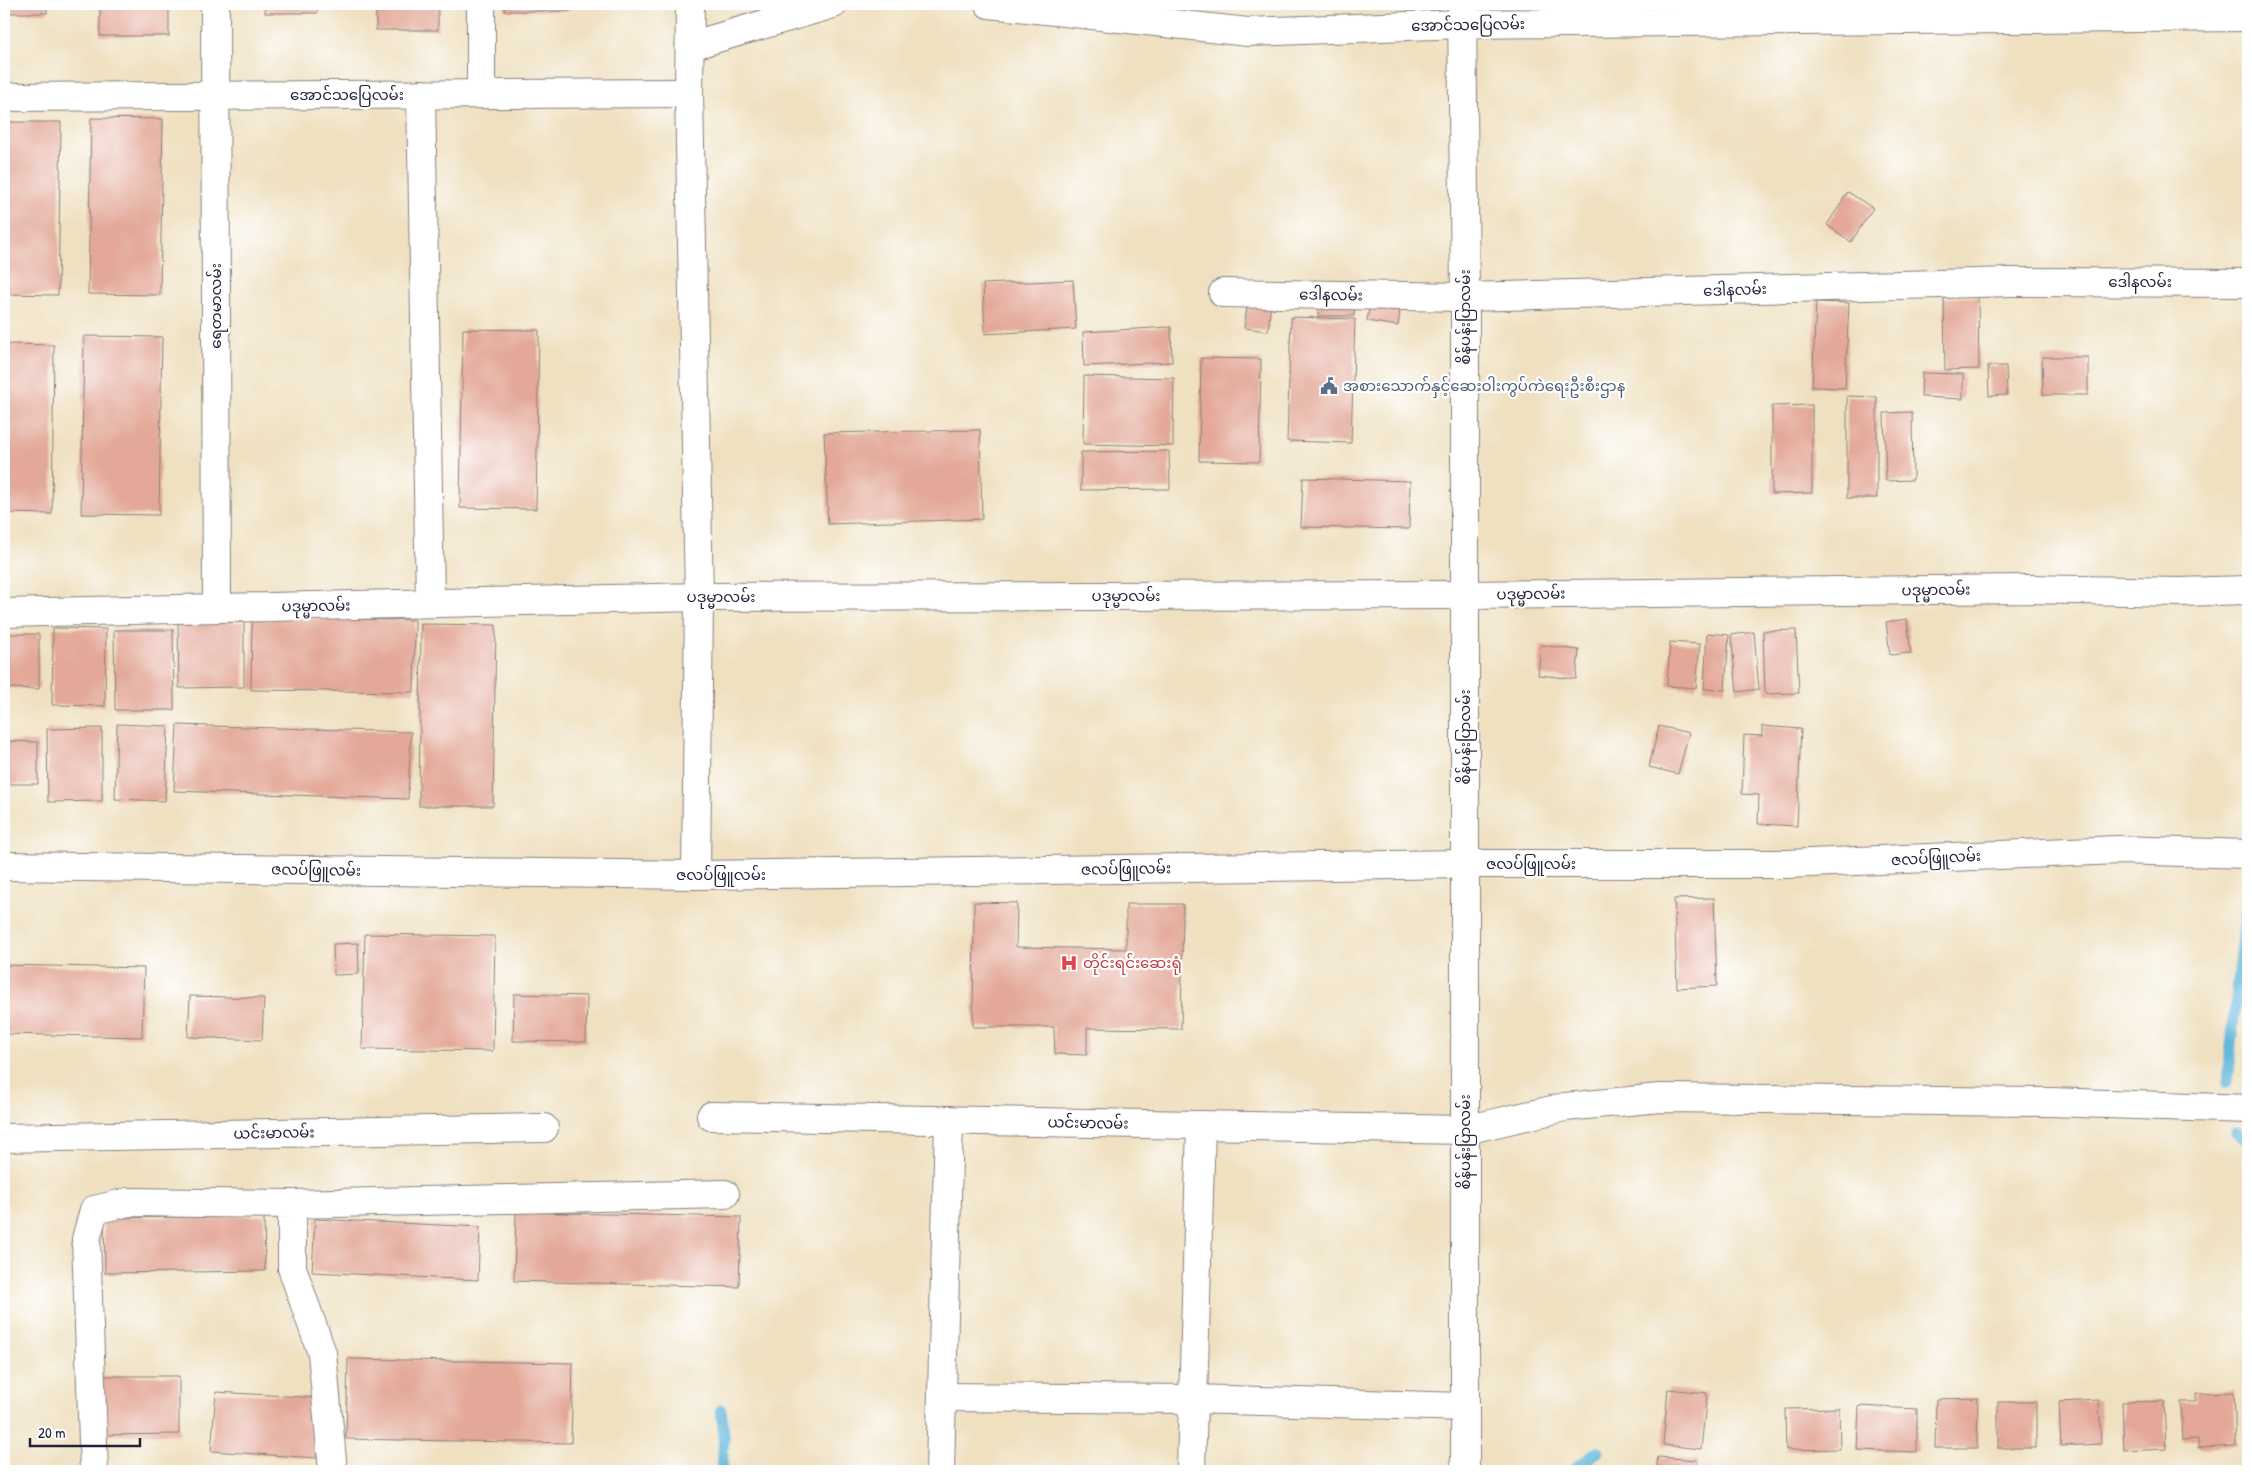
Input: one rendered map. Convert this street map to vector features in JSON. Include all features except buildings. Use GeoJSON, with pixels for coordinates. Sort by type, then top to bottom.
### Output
{"type":"FeatureCollection","features":[{"type":"Feature","properties":{"kind":"street","name":"ရေတမာလမ်း"},"geometry":{"type":"LineString","coordinates":[[215,4],[217,608]]}},
{"type":"Feature","properties":{"kind":"street"},"geometry":{"type":"LineString","coordinates":[[481,4],[481,94]]}},
{"type":"Feature","properties":{"kind":"street"},"geometry":{"type":"LineString","coordinates":[[690,4],[689,93],[699,596],[696,875]]}},
{"type":"Feature","properties":{"kind":"street"},"geometry":{"type":"LineString","coordinates":[[690,46],[833,4]]}},
{"type":"Feature","properties":{"kind":"street","name":"အောင်သပြေလမ်း"},"geometry":{"type":"LineString","coordinates":[[988,4],[1248,32],[1461,14],[2248,17]]}},
{"type":"Feature","properties":{"kind":"street","name":"စိန်ပန်းပြာလမ်း"},"geometry":{"type":"LineString","coordinates":[[1461,14],[1465,298],[1465,1471]]}},
{"type":"Feature","properties":{"kind":"street","name":"အောင်သပြေလမ်း"},"geometry":{"type":"LineString","coordinates":[[4,97],[689,93]]}},
{"type":"Feature","properties":{"kind":"street"},"geometry":{"type":"LineString","coordinates":[[421,94],[430,604]]}},
{"type":"Feature","properties":{"kind":"street","name":"ဒေါနလမ်း"},"geometry":{"type":"LineString","coordinates":[[1223,293],[1465,298],[2012,282],[2248,283]]}},
{"type":"Feature","properties":{"kind":"street","name":"ပဒုမ္မာလမ်း"},"geometry":{"type":"LineString","coordinates":[[4,613],[699,596],[1465,595],[2028,589],[2180,592],[2248,590]]}},
{"type":"Feature","properties":{"kind":"street","name":"ဇလပ်ဖြူလမ်း"},"geometry":{"type":"LineString","coordinates":[[4,866],[696,875],[1465,864],[1786,864],[2118,850],[2248,854]]}},
{"type":"Feature","properties":{"kind":"street","name":"ယင်းမာလမ်း"},"geometry":{"type":"LineString","coordinates":[[711,1116],[1465,1130],[1565,1107],[1660,1098],[2051,1102],[2248,1109]]}},
{"type":"Feature","properties":{"kind":"street"},"geometry":{"type":"LineString","coordinates":[[940,1471],[949,1120]]}},
{"type":"Feature","properties":{"kind":"street"},"geometry":{"type":"LineString","coordinates":[[1191,1471],[1201,1125]]}},
{"type":"Feature","properties":{"kind":"street","name":"ယင်းမာလမ်း"},"geometry":{"type":"LineString","coordinates":[[4,1138],[544,1128]]}},
{"type":"Feature","properties":{"kind":"street"},"geometry":{"type":"LineString","coordinates":[[94,1471],[86,1239],[94,1210],[128,1202],[292,1204],[725,1194]]}},
{"type":"Feature","properties":{"kind":"street"},"geometry":{"type":"LineString","coordinates":[[292,1204],[292,1268],[322,1353],[332,1471]]}},
{"type":"Feature","properties":{"kind":"street"},"geometry":{"type":"LineString","coordinates":[[942,1397],[1193,1399],[1466,1407]]}},
{"type":"Feature","properties":{"kind":"waterway"},"geometry":{"type":"LineString","coordinates":[[2227,1082],[2248,889]]}},
{"type":"Feature","properties":{"kind":"waterway"},"geometry":{"type":"LineString","coordinates":[[2236,1133],[2248,1140]]}},
{"type":"Feature","properties":{"kind":"waterway"},"geometry":{"type":"LineString","coordinates":[[721,1410],[724,1435],[722,1471]]}},
{"type":"Feature","properties":{"kind":"waterway"},"geometry":{"type":"LineString","coordinates":[[1570,1471],[1598,1452]]}},
{"type":"Feature","properties":{"kind":"place","name":"အစားသောက်နှင့်ဆေးဝါးကွပ်ကဲရေးဦးစီးဌာန"},"geometry":{"type":"Point","coordinates":[1329,386]}},
{"type":"Feature","properties":{"kind":"place","name":"တိုင်းရင်းဆေးရုံ"},"geometry":{"type":"Point","coordinates":[1069,963]}}]}
